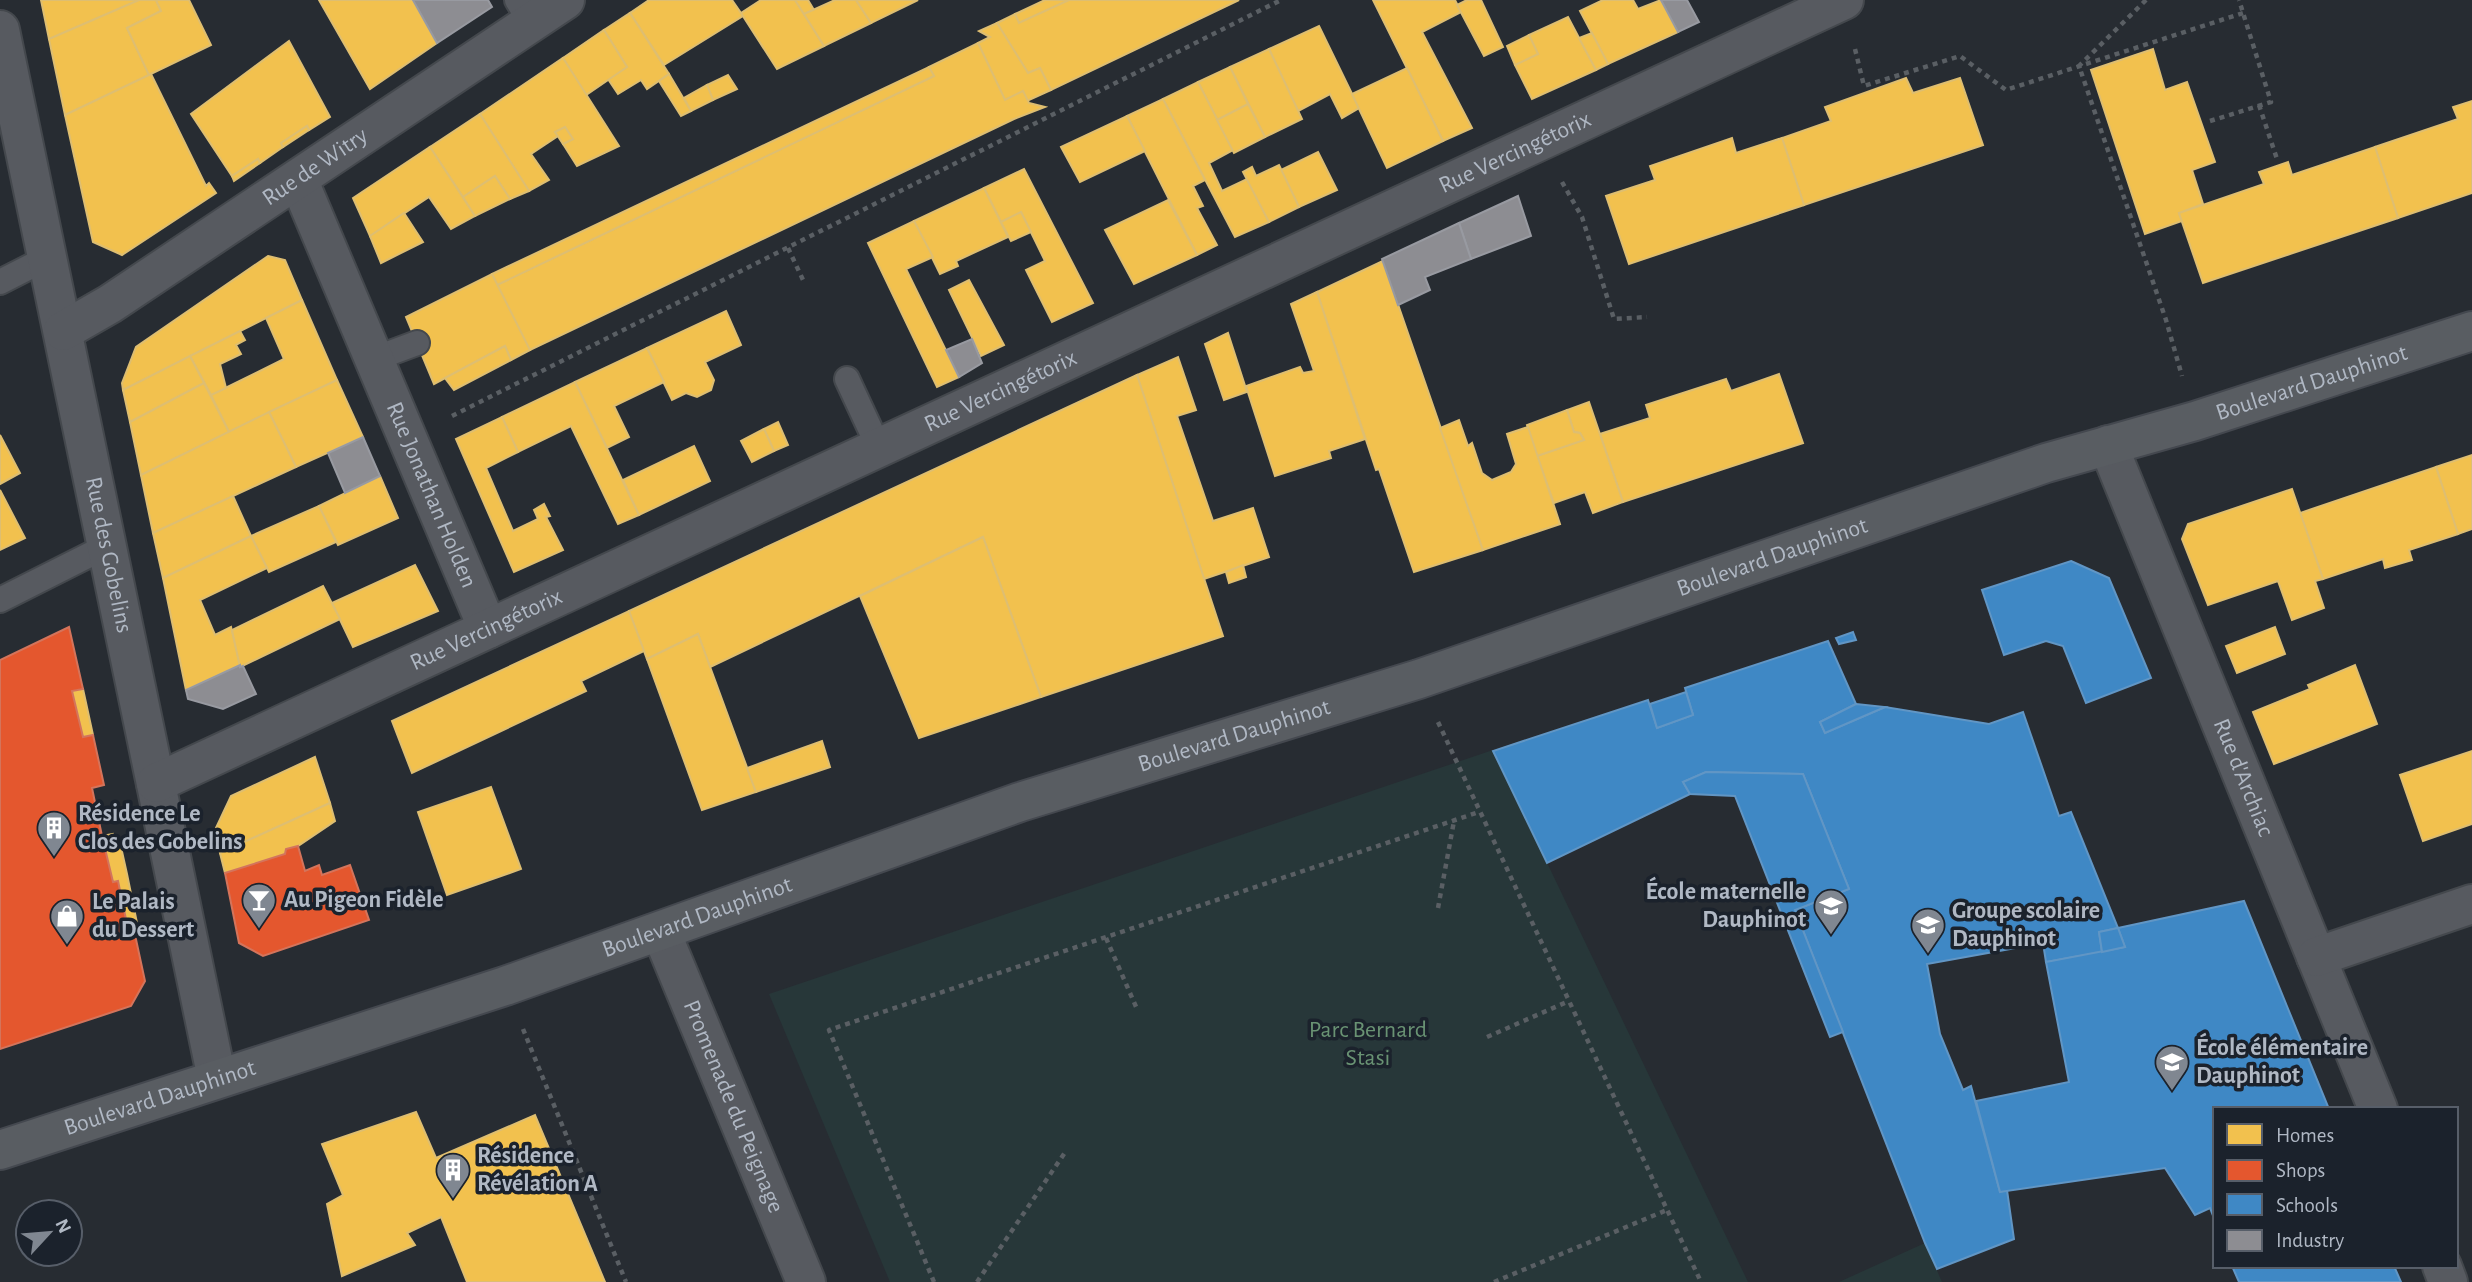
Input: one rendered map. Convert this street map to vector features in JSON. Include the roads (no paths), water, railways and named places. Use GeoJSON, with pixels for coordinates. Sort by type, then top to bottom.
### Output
{"type":"FeatureCollection","features":[{"type":"Feature","properties":{"kind":"main road","name":"Boulevard Dauphinot"},"geometry":{"type":"LineString","coordinates":[[0,1150],[505,986],[1020,802],[1419,679],[2016,474],[2194,421],[2472,331]]}},
{"type":"Feature","properties":{"kind":"street","name":"Rue de Witry"},"geometry":{"type":"LineString","coordinates":[[63,331],[110,304],[298,179],[524,12],[565,0]]}},
{"type":"Feature","properties":{"kind":"street","name":"Rue Vercingétorix"},"geometry":{"type":"LineString","coordinates":[[156,783],[1842,1]]}},
{"type":"Feature","properties":{"kind":"street","name":"Rue des Gobelins"},"geometry":{"type":"LineString","coordinates":[[0,30],[217,1079]]}},
{"type":"Feature","properties":{"kind":"street","name":"Rue Jonathan Holden"},"geometry":{"type":"LineString","coordinates":[[298,179],[488,629]]}},
{"type":"Feature","properties":{"kind":"street","name":"Rue d'Archiac"},"geometry":{"type":"LineString","coordinates":[[2108,445],[2377,1107]]}},
{"type":"Feature","properties":{"kind":"street"},"geometry":{"type":"LineString","coordinates":[[2316,957],[2472,904]]}},
{"type":"Feature","properties":{"kind":"street","name":"Promenade du Peignage"},"geometry":{"type":"LineString","coordinates":[[661,932],[806,1282]]}},
{"type":"Feature","properties":{"kind":"lane"},"geometry":{"type":"LineString","coordinates":[[0,282],[47,258]]}},
{"type":"Feature","properties":{"kind":"lane"},"geometry":{"type":"LineString","coordinates":[[374,359],[416,343]]}},
{"type":"Feature","properties":{"kind":"lane"},"geometry":{"type":"LineString","coordinates":[[847,379],[879,448]]}},
{"type":"Feature","properties":{"kind":"lane"},"geometry":{"type":"LineString","coordinates":[[0,600],[107,546]]}},
{"type":"Feature","properties":{"kind":"place","name":"Résidence Le Clos des Gobelins"},"geometry":{"type":"Point","coordinates":[54,858]}},
{"type":"Feature","properties":{"kind":"place","name":"Au Pigeon Fidèle"},"geometry":{"type":"Point","coordinates":[259,930]}},
{"type":"Feature","properties":{"kind":"place","name":"École maternelle Dauphinot"},"geometry":{"type":"Point","coordinates":[1831,936]}},
{"type":"Feature","properties":{"kind":"place","name":"Le Palais du Dessert"},"geometry":{"type":"Point","coordinates":[67,946]}},
{"type":"Feature","properties":{"kind":"place","name":"Groupe scolaire Dauphinot"},"geometry":{"type":"Point","coordinates":[1928,955]}},
{"type":"Feature","properties":{"kind":"place","name":"École élémentaire Dauphinot"},"geometry":{"type":"Point","coordinates":[2172,1092]}},
{"type":"Feature","properties":{"kind":"place","name":"Résidence Révélation A"},"geometry":{"type":"Point","coordinates":[453,1200]}},
{"type":"Feature","properties":{"kind":"park label","name":"Parc Bernard Stasi"},"geometry":{"type":"Point","coordinates":[1368,1044]}}]}
